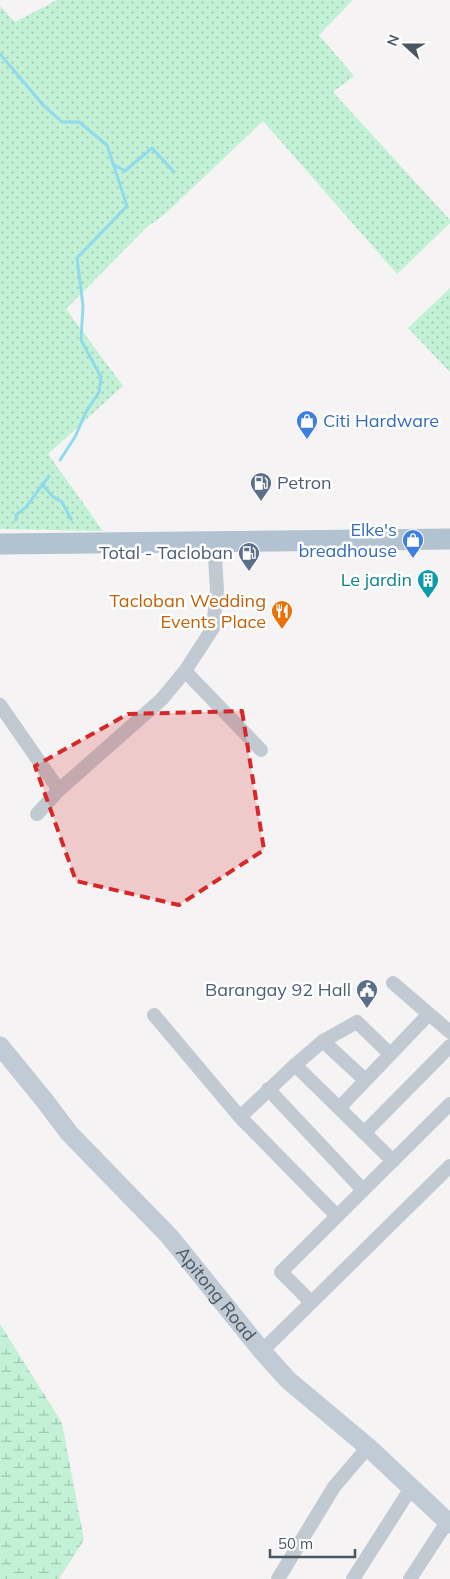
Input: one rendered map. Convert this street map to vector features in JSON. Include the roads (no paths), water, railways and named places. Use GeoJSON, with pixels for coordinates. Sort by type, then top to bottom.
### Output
{"type":"FeatureCollection","features":[{"type":"Feature","properties":{"kind":"main road"},"geometry":{"type":"LineString","coordinates":[[0,544],[450,540]]}},
{"type":"Feature","properties":{"kind":"street"},"geometry":{"type":"LineString","coordinates":[[37,814],[59,790],[162,699],[185,671],[213,628],[217,590],[214,542]]}},
{"type":"Feature","properties":{"kind":"street"},"geometry":{"type":"LineString","coordinates":[[185,671],[261,750]]}},
{"type":"Feature","properties":{"kind":"street"},"geometry":{"type":"LineString","coordinates":[[0,705],[59,790]]}},
{"type":"Feature","properties":{"kind":"street"},"geometry":{"type":"LineString","coordinates":[[393,983],[450,1032]]}},
{"type":"Feature","properties":{"kind":"street"},"geometry":{"type":"LineString","coordinates":[[338,1108],[429,1014]]}},
{"type":"Feature","properties":{"kind":"street"},"geometry":{"type":"LineString","coordinates":[[154,1015],[240,1117],[337,1216]]}},
{"type":"Feature","properties":{"kind":"street"},"geometry":{"type":"LineString","coordinates":[[240,1117],[294,1065],[323,1041],[357,1022],[390,1054]]}},
{"type":"Feature","properties":{"kind":"street"},"geometry":{"type":"LineString","coordinates":[[323,1041],[365,1080]]}},
{"type":"Feature","properties":{"kind":"street","name":"Apitong Road"},"geometry":{"type":"LineString","coordinates":[[0,1046],[69,1133],[170,1238],[288,1380],[368,1447],[448,1523]]}},
{"type":"Feature","properties":{"kind":"street"},"geometry":{"type":"LineString","coordinates":[[364,1133],[450,1046]]}},
{"type":"Feature","properties":{"kind":"street"},"geometry":{"type":"LineString","coordinates":[[294,1065],[393,1161]]}},
{"type":"Feature","properties":{"kind":"street"},"geometry":{"type":"LineString","coordinates":[[268,1089],[363,1190]]}},
{"type":"Feature","properties":{"kind":"street"},"geometry":{"type":"LineString","coordinates":[[311,1302],[281,1272],[450,1104]]}},
{"type":"Feature","properties":{"kind":"street"},"geometry":{"type":"LineString","coordinates":[[262,1351],[450,1166]]}},
{"type":"Feature","properties":{"kind":"street"},"geometry":{"type":"LineString","coordinates":[[278,1579],[334,1487],[368,1447]]}},
{"type":"Feature","properties":{"kind":"street"},"geometry":{"type":"LineString","coordinates":[[353,1579],[412,1488]]}},
{"type":"Feature","properties":{"kind":"street"},"geometry":{"type":"LineString","coordinates":[[410,1579],[448,1523]]}},
{"type":"Feature","properties":{"kind":"waterway"},"geometry":{"type":"LineString","coordinates":[[0,54],[43,105],[62,122],[79,122],[107,145],[127,206],[77,258],[83,306],[81,340],[101,377],[99,392],[86,412],[75,437],[60,460]]}},
{"type":"Feature","properties":{"kind":"waterway"},"geometry":{"type":"LineString","coordinates":[[113,164],[125,171],[152,148],[174,172]]}},
{"type":"Feature","properties":{"kind":"waterway"},"geometry":{"type":"LineString","coordinates":[[16,520],[16,515],[26,507],[49,476]]}},
{"type":"Feature","properties":{"kind":"waterway"},"geometry":{"type":"LineString","coordinates":[[42,484],[52,496],[62,502],[71,519]]}},
{"type":"Feature","properties":{"kind":"place","name":"Citi Hardware"},"geometry":{"type":"Point","coordinates":[307,440]}},
{"type":"Feature","properties":{"kind":"place","name":"Petron"},"geometry":{"type":"Point","coordinates":[261,502]}},
{"type":"Feature","properties":{"kind":"place","name":"Elke's breadhouse"},"geometry":{"type":"Point","coordinates":[413,559]}},
{"type":"Feature","properties":{"kind":"place","name":"Total - Tacloban"},"geometry":{"type":"Point","coordinates":[249,572]}},
{"type":"Feature","properties":{"kind":"place","name":"Le jardin"},"geometry":{"type":"Point","coordinates":[428,599]}},
{"type":"Feature","properties":{"kind":"place","name":"Tacloban Wedding Events Place"},"geometry":{"type":"Point","coordinates":[282,630]}},
{"type":"Feature","properties":{"kind":"place","name":"Barangay 92 Hall"},"geometry":{"type":"Point","coordinates":[367,1009]}}]}
